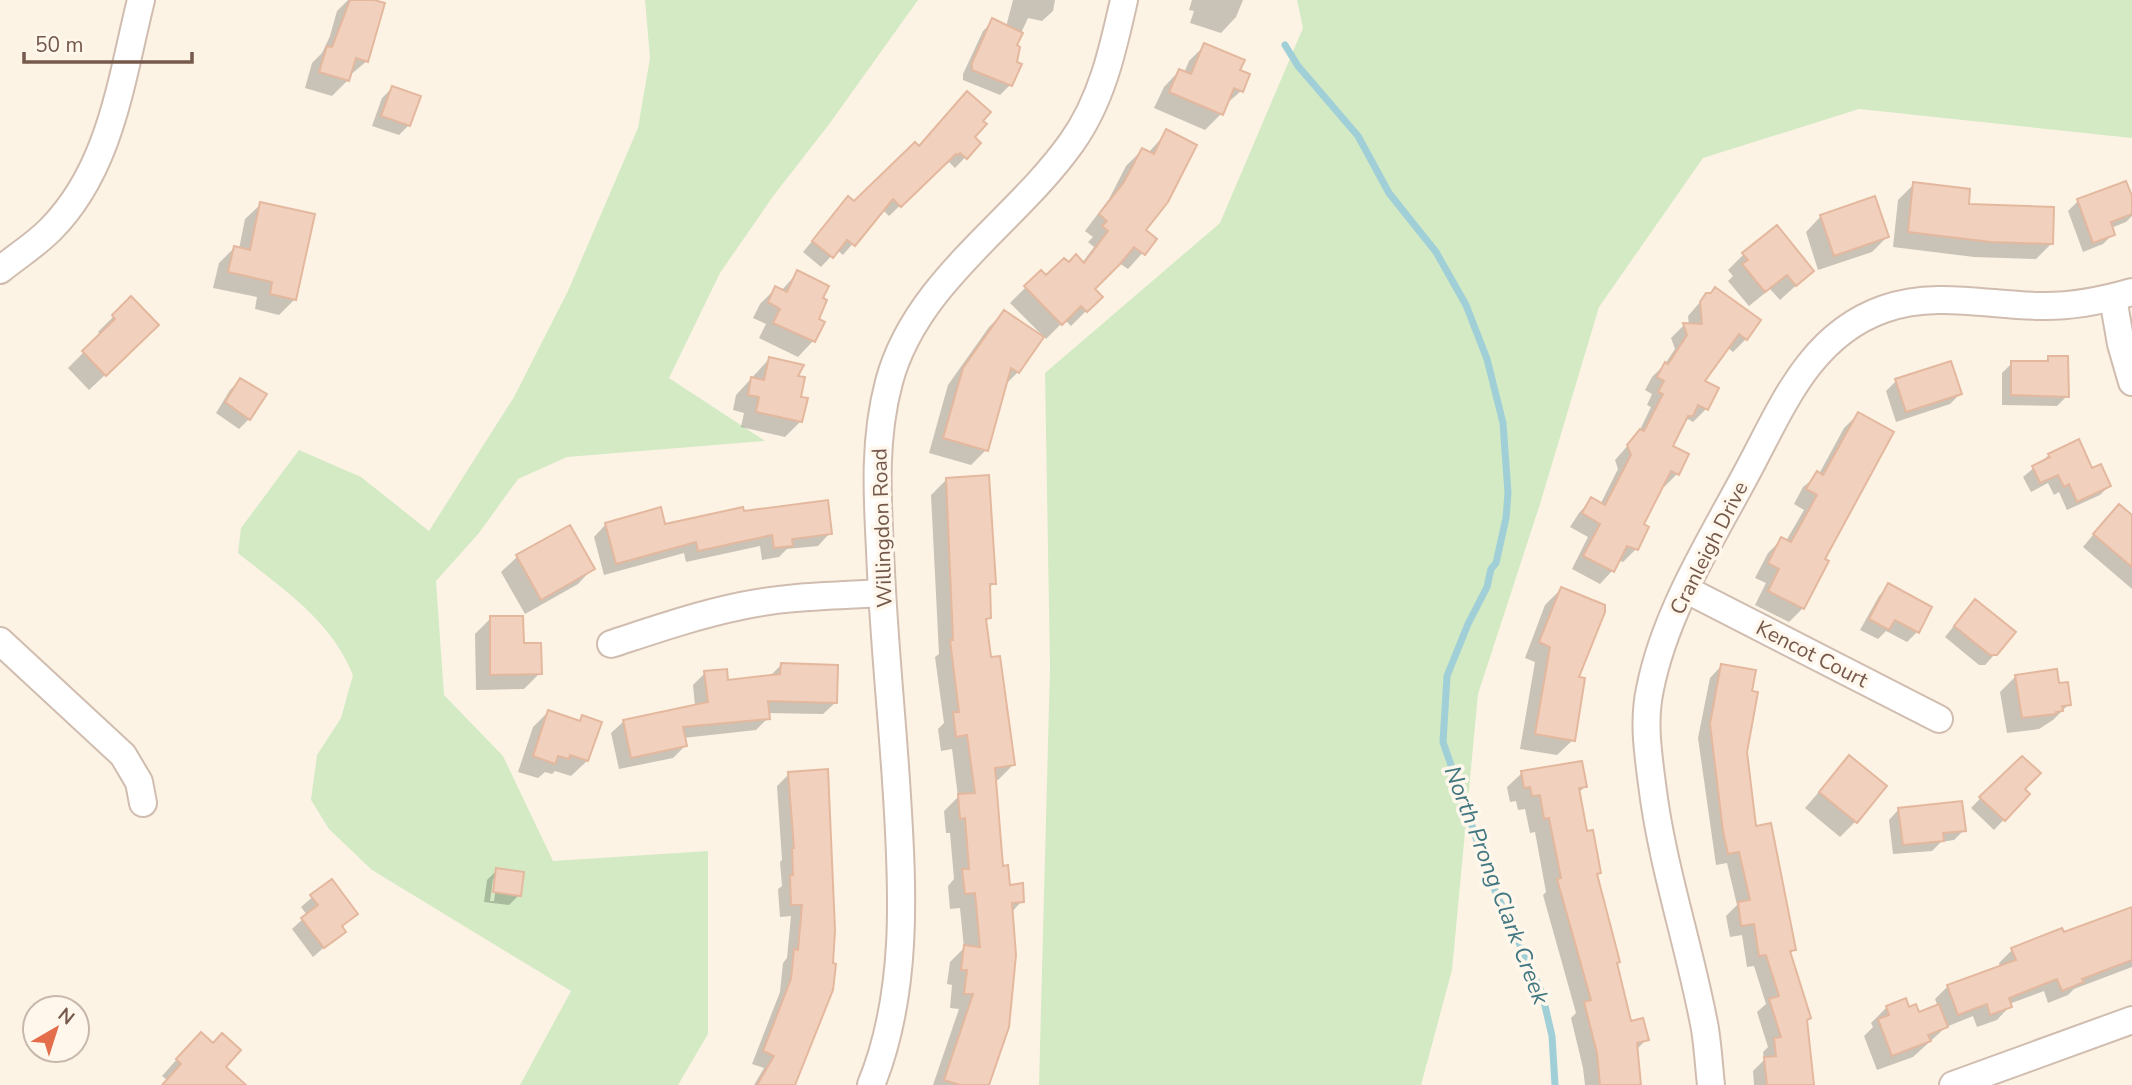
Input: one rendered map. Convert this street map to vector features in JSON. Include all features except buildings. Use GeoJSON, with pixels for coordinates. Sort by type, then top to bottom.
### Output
{"type":"FeatureCollection","features":[{"type":"Feature","properties":{"kind":"street"},"geometry":{"type":"LineString","coordinates":[[0,270],[49,231],[83,189],[94,168],[108,134],[141,0]]}},
{"type":"Feature","properties":{"kind":"street","name":"Willingdon Road"},"geometry":{"type":"LineString","coordinates":[[871,1085],[882,1059],[894,1007],[901,931],[900,846],[882,593],[876,464],[889,379],[925,308],[951,275],[1056,164],[1087,119],[1110,60],[1124,0]]}},
{"type":"Feature","properties":{"kind":"street"},"geometry":{"type":"LineString","coordinates":[[2123,295],[2121,344],[2132,383]]}},
{"type":"Feature","properties":{"kind":"street","name":"Cranleigh Drive"},"geometry":{"type":"LineString","coordinates":[[1711,1085],[1704,1029],[1657,827],[1646,724],[1649,692],[1665,638],[1685,589],[1797,380],[1818,352],[1837,334],[1857,321],[1906,302],[1959,300],[2041,306],[2078,305],[2123,295]]}},
{"type":"Feature","properties":{"kind":"street","name":"Kencot Court"},"geometry":{"type":"LineString","coordinates":[[1685,589],[1939,719]]}},
{"type":"Feature","properties":{"kind":"street"},"geometry":{"type":"LineString","coordinates":[[611,644],[743,605],[775,600],[882,593]]}},
{"type":"Feature","properties":{"kind":"street"},"geometry":{"type":"LineString","coordinates":[[0,641],[123,755],[139,782],[143,803]]}},
{"type":"Feature","properties":{"kind":"street"},"geometry":{"type":"LineString","coordinates":[[1953,1085],[2132,1020]]}},
{"type":"Feature","properties":{"kind":"green space"},"geometry":{"type":"Polygon","coordinates":[[[645,0],[918,0],[720,273],[669,378],[765,441],[567,457],[518,479],[479,533],[436,581],[444,695],[503,756],[553,861],[708,851],[708,1034],[678,1085],[520,1085],[571,991],[372,870],[329,829],[311,800],[317,755],[341,718],[353,675],[343,655],[319,622],[289,593],[238,553],[241,528],[299,450],[361,477],[429,531],[514,397],[568,291],[638,128],[650,58],[645,0]]]}},
{"type":"Feature","properties":{"kind":"green space"},"geometry":{"type":"Polygon","coordinates":[[[1297,0],[2132,0],[2132,138],[1859,109],[1703,158],[1599,307],[1540,504],[1478,694],[1452,970],[1421,1085],[1039,1085],[1050,667],[1045,373],[1220,223],[1303,28],[1297,0]]]}},
{"type":"Feature","properties":{"kind":"waterway","name":"North Prong Clark Creek"},"geometry":{"type":"LineString","coordinates":[[1285,45],[1298,66],[1358,136],[1389,193],[1436,252],[1466,305],[1487,359],[1503,423],[1508,493],[1506,518],[1496,563],[1491,569],[1487,587],[1468,624],[1447,676],[1443,742],[1492,884],[1542,993],[1552,1036],[1555,1085]]}}]}
